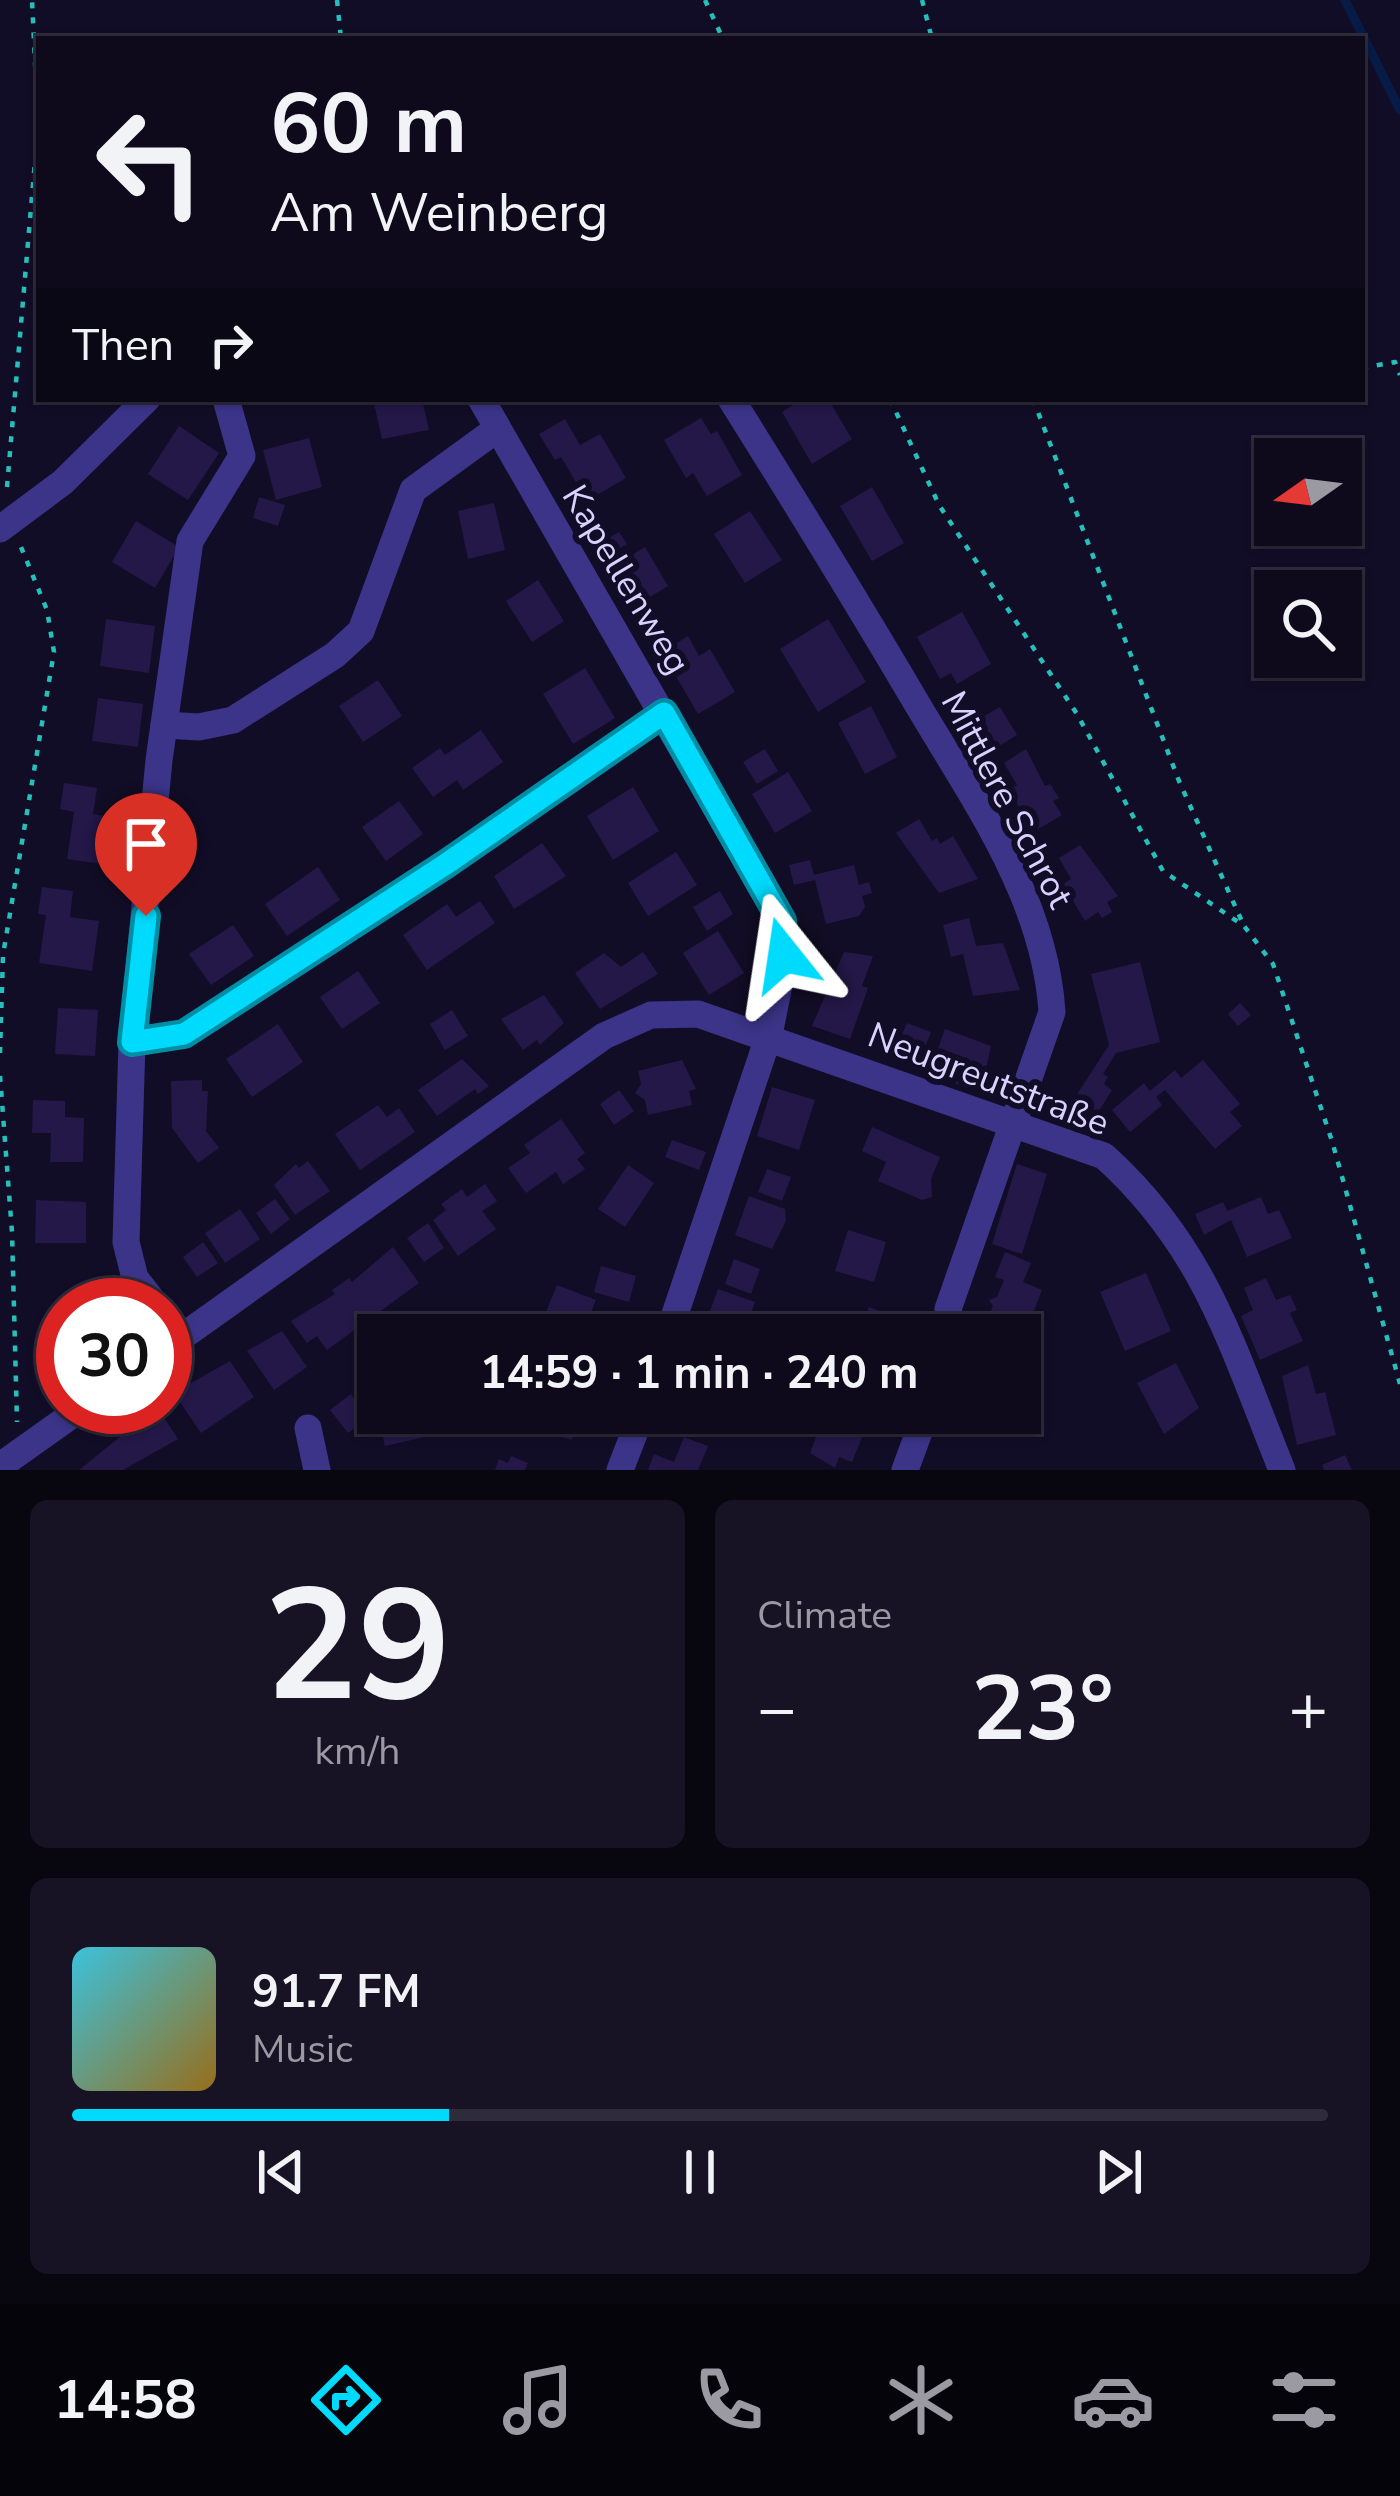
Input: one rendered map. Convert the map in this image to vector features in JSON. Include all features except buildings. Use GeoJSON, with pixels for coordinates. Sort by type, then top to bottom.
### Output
{"type":"FeatureCollection","features":[{"type":"Feature","properties":{"kind":"street"},"geometry":{"type":"LineString","coordinates":[[3,527],[63,482],[144,402]]}},
{"type":"Feature","properties":{"kind":"street"},"geometry":{"type":"LineString","coordinates":[[135,1278],[126,1242],[132,1042],[164,724],[190,542],[242,456],[227,402]]}},
{"type":"Feature","properties":{"kind":"street","name":"Kapellenweg"},"geometry":{"type":"LineString","coordinates":[[483,402],[782,921],[784,955],[769,1034],[675,1314]]}},
{"type":"Feature","properties":{"kind":"street","name":"Mittlere Schrot"},"geometry":{"type":"LineString","coordinates":[[733,402],[967,788],[1035,916],[1049,961],[1052,1012],[950,1314]]}},
{"type":"Feature","properties":{"kind":"street"},"geometry":{"type":"LineString","coordinates":[[164,724],[199,727],[233,720],[334,655],[361,631],[413,490],[497,429]]}},
{"type":"Feature","properties":{"kind":"street"},"geometry":{"type":"LineString","coordinates":[[132,1042],[184,1034],[446,864],[664,713]]}},
{"type":"Feature","properties":{"kind":"street","name":"Neugreutstraße"},"geometry":{"type":"LineString","coordinates":[[192,1319],[604,1036],[651,1015],[698,1013],[769,1034],[1104,1156],[1151,1199],[1190,1254],[1282,1470]]}},
{"type":"Feature","properties":{"kind":"street"},"geometry":{"type":"LineString","coordinates":[[308,1428],[317,1470]]}},
{"type":"Feature","properties":{"kind":"street"},"geometry":{"type":"LineString","coordinates":[[9,1459],[45,1434]]}},
{"type":"Feature","properties":{"kind":"street"},"geometry":{"type":"LineString","coordinates":[[620,1470],[634,1434]]}},
{"type":"Feature","properties":{"kind":"street"},"geometry":{"type":"LineString","coordinates":[[904,1470],[918,1434]]}},
{"type":"Feature","properties":{"kind":"path"},"geometry":{"type":"LineString","coordinates":[[32,0],[36,84]]}},
{"type":"Feature","properties":{"kind":"path"},"geometry":{"type":"LineString","coordinates":[[338,0],[341,36]]}},
{"type":"Feature","properties":{"kind":"path"},"geometry":{"type":"LineString","coordinates":[[705,0],[722,36]]}},
{"type":"Feature","properties":{"kind":"path"},"geometry":{"type":"LineString","coordinates":[[922,0],[931,36]]}},
{"type":"Feature","properties":{"kind":"path"},"geometry":{"type":"LineString","coordinates":[[0,1053],[3,955],[54,652],[34,574],[3,527],[36,149]]}},
{"type":"Feature","properties":{"kind":"path"},"geometry":{"type":"LineString","coordinates":[[1365,367],[1395,362],[1400,375]]}},
{"type":"Feature","properties":{"kind":"path"},"geometry":{"type":"LineString","coordinates":[[891,402],[939,505],[1077,714],[1163,871],[1244,926]]}},
{"type":"Feature","properties":{"kind":"path"},"geometry":{"type":"LineString","coordinates":[[1034,402],[1179,781],[1244,926],[1273,964],[1332,1141],[1400,1384]]}},
{"type":"Feature","properties":{"kind":"path"},"geometry":{"type":"LineString","coordinates":[[0,1076],[12,1232],[9,1459]]}},
{"type":"Feature","properties":{"kind":"waterway"},"geometry":{"type":"LineString","coordinates":[[1345,0],[1363,36]]}},
{"type":"Feature","properties":{"kind":"waterway"},"geometry":{"type":"LineString","coordinates":[[1365,40],[1400,110]]}},
{"type":"Feature","properties":{"kind":"route"},"geometry":{"type":"LineString","coordinates":[[146,916],[132,1042],[184,1034],[446,864],[664,713],[782,921],[784,955]]}}]}
